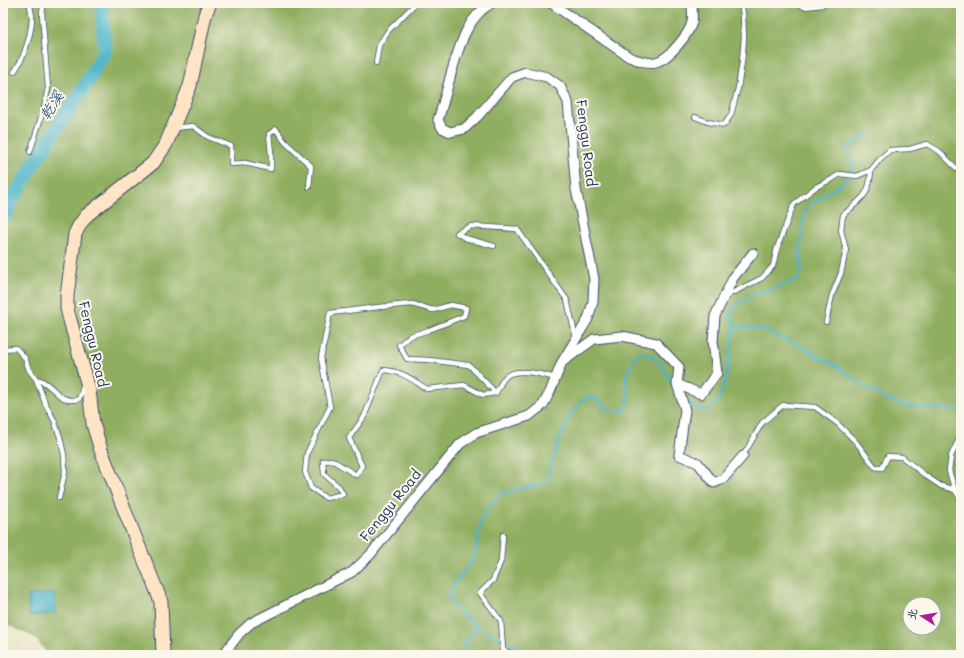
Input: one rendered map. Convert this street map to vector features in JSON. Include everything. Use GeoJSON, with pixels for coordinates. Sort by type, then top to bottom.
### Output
{"type":"FeatureCollection","features":[{"type":"Feature","properties":{"kind":"street","name":"Fenggu Road"},"geometry":{"type":"LineString","coordinates":[[162,655],[160,602],[101,450],[93,424],[89,390],[67,310],[67,296],[75,234],[80,224],[87,215],[154,163],[166,144],[190,86],[205,14],[210,3]]}},
{"type":"Feature","properties":{"kind":"street","name":"Fenggu Road"},"geometry":{"type":"LineString","coordinates":[[223,655],[239,634],[251,623],[352,572],[370,555],[460,444],[476,433],[529,416],[543,405],[562,362],[588,319],[593,302],[594,279],[576,189],[568,102],[560,86],[547,77],[526,72],[512,77],[477,117],[464,129],[450,132],[442,128],[438,120],[461,40],[470,24],[487,6],[492,3]]}},
{"type":"Feature","properties":{"kind":"street"},"geometry":{"type":"LineString","coordinates":[[551,3],[629,57],[641,61],[656,62],[667,57],[680,44],[692,22],[692,3]]}},
{"type":"Feature","properties":{"kind":"street"},"geometry":{"type":"LineString","coordinates":[[677,384],[701,394],[717,373],[713,341],[715,316],[733,278],[753,252]]}},
{"type":"Feature","properties":{"kind":"street"},"geometry":{"type":"LineString","coordinates":[[562,362],[594,339],[622,336],[656,343],[679,367],[677,384],[685,410],[679,455],[698,464],[714,483],[723,479],[743,456]]}},
{"type":"Feature","properties":{"kind":"lane"},"geometry":{"type":"LineString","coordinates":[[14,72],[19,65],[28,39],[32,16],[30,3]]}},
{"type":"Feature","properties":{"kind":"lane"},"geometry":{"type":"LineString","coordinates":[[30,152],[44,108],[48,88],[42,13],[44,3]]}},
{"type":"Feature","properties":{"kind":"lane"},"geometry":{"type":"LineString","coordinates":[[376,63],[379,45],[388,31],[416,3]]}},
{"type":"Feature","properties":{"kind":"lane"},"geometry":{"type":"LineString","coordinates":[[695,117],[708,122],[724,125],[731,115],[738,88],[744,38],[741,3]]}},
{"type":"Feature","properties":{"kind":"lane"},"geometry":{"type":"LineString","coordinates":[[799,3],[804,7],[822,5],[824,3]]}},
{"type":"Feature","properties":{"kind":"lane"},"geometry":{"type":"LineString","coordinates":[[172,128],[193,126],[208,137],[231,146],[230,164],[245,163],[271,169],[269,134],[276,129],[285,142],[311,166],[309,187]]}},
{"type":"Feature","properties":{"kind":"lane"},"geometry":{"type":"LineString","coordinates":[[724,296],[762,278],[773,266],[777,248],[794,204],[816,187],[840,174],[857,176],[870,170],[890,150],[910,149],[927,144],[939,151],[959,171],[961,171]]}},
{"type":"Feature","properties":{"kind":"lane"},"geometry":{"type":"LineString","coordinates":[[826,322],[832,295],[841,273],[846,250],[841,230],[843,215],[866,195],[870,183],[870,170]]}},
{"type":"Feature","properties":{"kind":"lane"},"geometry":{"type":"LineString","coordinates":[[494,246],[465,238],[457,233],[471,226],[517,229],[567,300],[576,338]]}},
{"type":"Feature","properties":{"kind":"lane"},"geometry":{"type":"LineString","coordinates":[[412,304],[433,310],[451,305],[466,308],[464,316],[410,336],[399,346],[407,359],[468,365],[496,393],[484,395],[464,385],[427,389],[404,374],[383,370],[364,417],[349,438],[362,466],[356,475],[332,460],[323,461],[324,474],[339,487],[344,494],[326,498],[311,488],[305,472],[307,454],[330,407],[321,358],[330,314],[379,306],[412,304]]}},
{"type":"Feature","properties":{"kind":"lane"},"geometry":{"type":"LineString","coordinates":[[3,350],[16,348],[25,358],[29,370],[36,379],[45,403],[54,420],[64,455],[65,472],[58,498]]}},
{"type":"Feature","properties":{"kind":"lane"},"geometry":{"type":"LineString","coordinates":[[496,393],[501,383],[508,375],[525,371],[556,378]]}},
{"type":"Feature","properties":{"kind":"lane"},"geometry":{"type":"LineString","coordinates":[[36,379],[44,381],[60,397],[71,401],[79,399],[86,378]]}},
{"type":"Feature","properties":{"kind":"lane"},"geometry":{"type":"LineString","coordinates":[[743,456],[762,423],[783,405],[815,407],[837,423],[856,442],[875,467],[882,468],[888,456],[902,457],[941,486],[955,490]]}},
{"type":"Feature","properties":{"kind":"lane"},"geometry":{"type":"LineString","coordinates":[[961,434],[951,456],[949,471],[955,490],[961,500]]}},
{"type":"Feature","properties":{"kind":"lane"},"geometry":{"type":"LineString","coordinates":[[498,655],[503,648],[500,621],[480,594],[493,580],[501,561],[503,535]]}},
{"type":"Feature","properties":{"kind":"lane"},"geometry":{"type":"LineString","coordinates":[[503,648],[515,655]]}},
{"type":"Feature","properties":{"kind":"green space"},"geometry":{"type":"Polygon","coordinates":[[[3,3],[961,3],[961,655],[49,655],[35,637],[3,622],[3,3]]]}},
{"type":"Feature","properties":{"kind":"water"},"geometry":{"type":"Polygon","coordinates":[[[55,593],[56,613],[29,616],[28,595],[55,593]]]}},
{"type":"Feature","properties":{"kind":"waterway","name":"乾溪"},"geometry":{"type":"LineString","coordinates":[[3,218],[38,157],[86,84],[105,51],[101,3]]}},
{"type":"Feature","properties":{"kind":"waterway"},"geometry":{"type":"LineString","coordinates":[[735,326],[730,313],[740,302],[758,293],[798,279],[802,270],[800,254],[804,212],[812,203],[845,181],[853,165],[846,150],[869,133]]}},
{"type":"Feature","properties":{"kind":"waterway"},"geometry":{"type":"LineString","coordinates":[[685,398],[696,409],[709,410],[719,399],[726,377],[735,326],[761,329],[803,347],[836,365],[852,378],[884,398],[906,406],[961,409]]}},
{"type":"Feature","properties":{"kind":"waterway"},"geometry":{"type":"LineString","coordinates":[[459,655],[476,626],[454,607],[449,597],[453,586],[474,556],[481,523],[485,512],[492,501],[507,492],[534,486],[546,481],[566,423],[579,404],[588,396],[596,399],[606,408],[623,412],[628,403],[626,374],[635,356],[644,353],[653,357],[658,361],[674,387]]}},
{"type":"Feature","properties":{"kind":"waterway"},"geometry":{"type":"LineString","coordinates":[[476,626],[533,655]]}}]}
